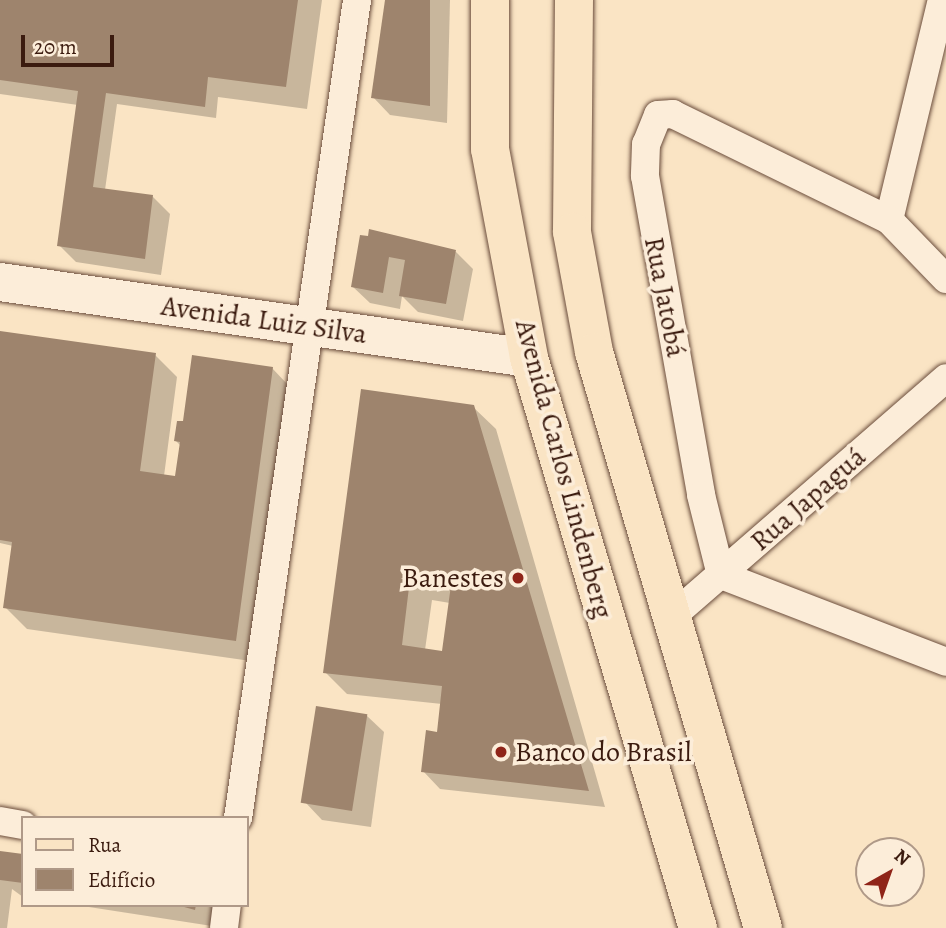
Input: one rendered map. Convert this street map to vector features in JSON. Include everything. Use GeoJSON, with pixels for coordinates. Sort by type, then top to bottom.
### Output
{"type":"FeatureCollection","features":[{"type":"Feature","properties":{"kind":"main road","name":"Avenida Carlos Lindenberg"},"geometry":{"type":"LineString","coordinates":[[490,0],[490,149],[529,358],[698,928]]}},
{"type":"Feature","properties":{"kind":"main road"},"geometry":{"type":"LineString","coordinates":[[574,0],[572,232],[594,352],[762,928]]}},
{"type":"Feature","properties":{"kind":"street"},"geometry":{"type":"LineString","coordinates":[[238,816],[307,327],[357,0]]}},
{"type":"Feature","properties":{"kind":"street"},"geometry":{"type":"LineString","coordinates":[[890,220],[942,0]]}},
{"type":"Feature","properties":{"kind":"street","name":"Rua Jatobá"},"geometry":{"type":"LineString","coordinates":[[721,575],[701,495],[647,190],[646,144],[658,116],[673,114],[890,220],[946,279]]}},
{"type":"Feature","properties":{"kind":"street","name":"Avenida Luiz Silva"},"geometry":{"type":"LineString","coordinates":[[0,282],[529,358]]}},
{"type":"Feature","properties":{"kind":"street","name":"Rua Japaguá"},"geometry":{"type":"LineString","coordinates":[[670,619],[946,378]]}},
{"type":"Feature","properties":{"kind":"street"},"geometry":{"type":"LineString","coordinates":[[721,575],[946,662]]}},
{"type":"Feature","properties":{"kind":"street"},"geometry":{"type":"LineString","coordinates":[[0,821],[21,825]]}},
{"type":"Feature","properties":{"kind":"street"},"geometry":{"type":"LineString","coordinates":[[224,928],[227,907]]}},
{"type":"Feature","properties":{"kind":"building"},"geometry":{"type":"Polygon","coordinates":[[[0,0],[298,0],[286,87],[208,77],[205,107],[106,93],[93,187],[153,195],[145,259],[57,246],[78,91],[0,80],[0,0]]]}},
{"type":"Feature","properties":{"kind":"building"},"geometry":{"type":"Polygon","coordinates":[[[385,0],[430,0],[430,106],[371,98],[385,0]]]}},
{"type":"Feature","properties":{"kind":"building"},"geometry":{"type":"Polygon","coordinates":[[[369,229],[456,250],[446,304],[399,296],[405,260],[389,257],[383,293],[351,287],[360,235],[368,236],[369,229]]]}},
{"type":"Feature","properties":{"kind":"building"},"geometry":{"type":"Polygon","coordinates":[[[0,331],[156,353],[140,471],[175,476],[180,442],[174,441],[177,421],[183,421],[192,355],[273,367],[236,641],[3,608],[12,542],[0,540],[0,331]]]}},
{"type":"Feature","properties":{"kind":"building"},"geometry":{"type":"Polygon","coordinates":[[[361,389],[474,405],[589,791],[421,772],[426,730],[437,732],[442,686],[323,673],[361,389]],[[410,579],[402,645],[442,651],[451,585],[410,579]]]}},
{"type":"Feature","properties":{"kind":"building"},"geometry":{"type":"Polygon","coordinates":[[[316,706],[367,714],[352,811],[301,803],[316,706]]]}},
{"type":"Feature","properties":{"kind":"building"},"geometry":{"type":"Polygon","coordinates":[[[0,851],[21,854],[21,883],[0,880],[0,851]]]}},
{"type":"Feature","properties":{"kind":"place","name":"Banestes"},"geometry":{"type":"Point","coordinates":[518,578]}},
{"type":"Feature","properties":{"kind":"place","name":"Banco do Brasil"},"geometry":{"type":"Point","coordinates":[501,752]}}]}
